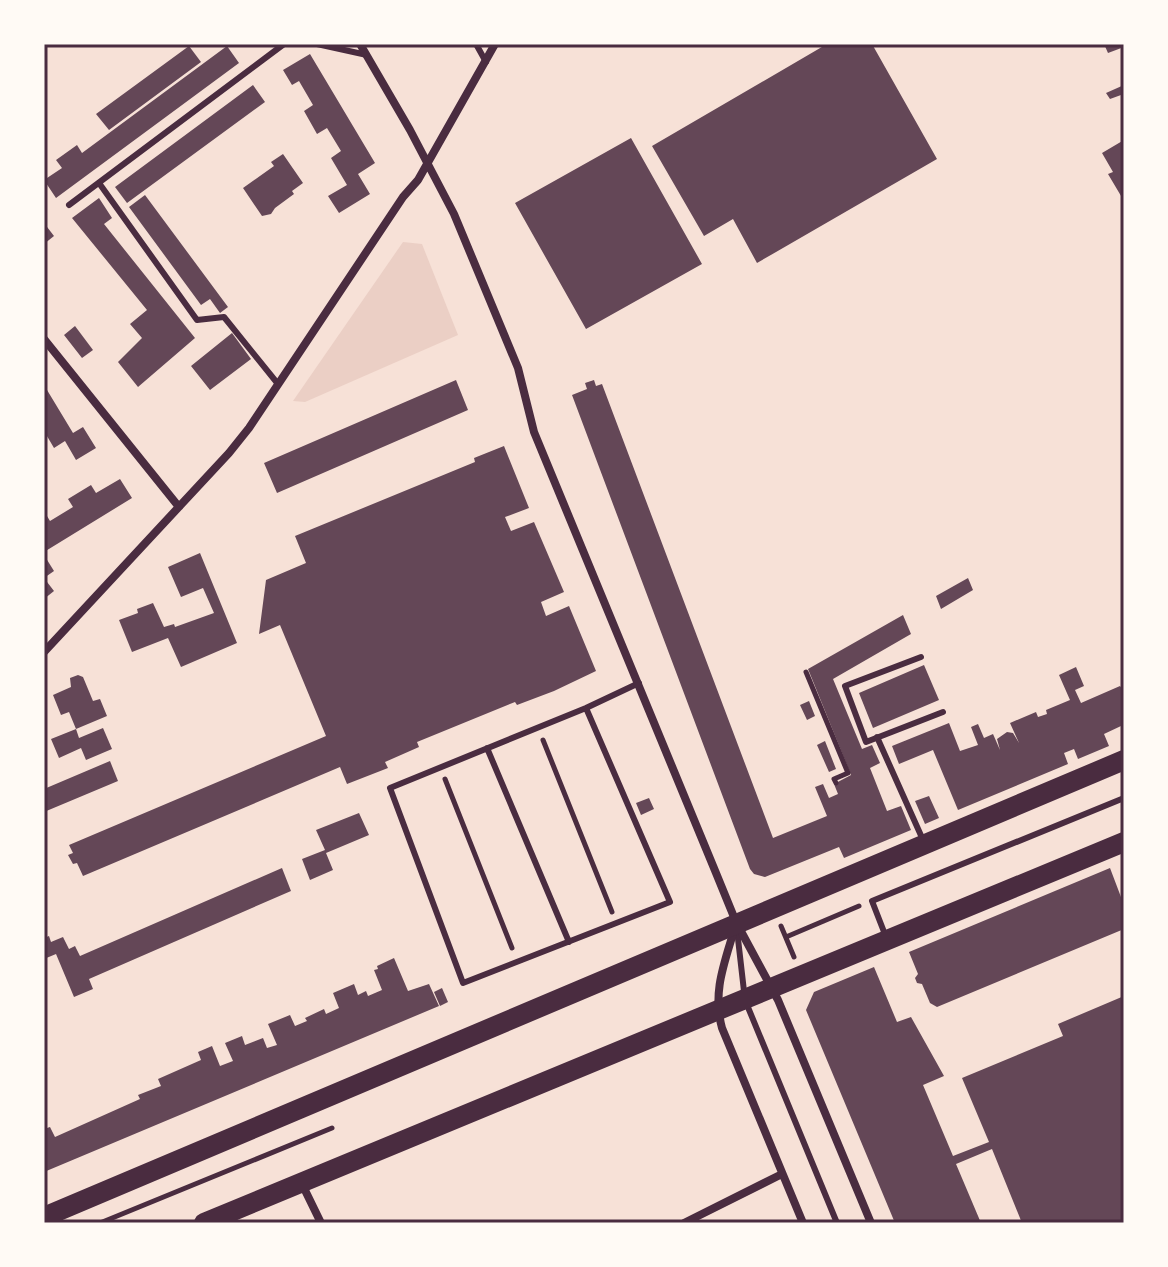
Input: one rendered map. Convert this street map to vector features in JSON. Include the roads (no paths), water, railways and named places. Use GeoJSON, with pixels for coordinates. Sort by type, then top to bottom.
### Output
{"type":"FeatureCollection","features":[{"type":"Feature","properties":{"kind":"main road"},"geometry":{"type":"LineString","coordinates":[[44,1217],[1124,760]]}},
{"type":"Feature","properties":{"kind":"main road"},"geometry":{"type":"LineString","coordinates":[[204,1223],[1124,842]]}},
{"type":"Feature","properties":{"kind":"street"},"geometry":{"type":"LineString","coordinates":[[360,44],[454,214],[518,368],[534,432],[736,922],[772,989],[871,1223]]}},
{"type":"Feature","properties":{"kind":"street"},"geometry":{"type":"LineString","coordinates":[[44,652],[242,437],[427,164],[495,44]]}},
{"type":"Feature","properties":{"kind":"street"},"geometry":{"type":"LineString","coordinates":[[44,339],[179,507]]}},
{"type":"Feature","properties":{"kind":"street"},"geometry":{"type":"LineString","coordinates":[[736,922],[720,974],[717,1011],[803,1223]]}},
{"type":"Feature","properties":{"kind":"street"},"geometry":{"type":"LineString","coordinates":[[684,1223],[782,1174]]}},
{"type":"Feature","properties":{"kind":"street"},"geometry":{"type":"LineString","coordinates":[[302,1183],[321,1223]]}},
{"type":"Feature","properties":{"kind":"lane"},"geometry":{"type":"LineString","coordinates":[[69,205],[284,44]]}},
{"type":"Feature","properties":{"kind":"lane"},"geometry":{"type":"LineString","coordinates":[[317,44],[367,55]]}},
{"type":"Feature","properties":{"kind":"lane"},"geometry":{"type":"LineString","coordinates":[[476,44],[487,62]]}},
{"type":"Feature","properties":{"kind":"lane"},"geometry":{"type":"LineString","coordinates":[[99,183],[197,320],[224,317],[278,384]]}},
{"type":"Feature","properties":{"kind":"lane"},"geometry":{"type":"LineString","coordinates":[[921,657],[845,686],[866,742],[943,712]]}},
{"type":"Feature","properties":{"kind":"lane"},"geometry":{"type":"LineString","coordinates":[[586,708],[670,902],[463,983],[390,788],[586,708],[639,683]]}},
{"type":"Feature","properties":{"kind":"lane"},"geometry":{"type":"LineString","coordinates":[[877,737],[924,844]]}},
{"type":"Feature","properties":{"kind":"lane"},"geometry":{"type":"LineString","coordinates":[[487,748],[569,942]]}},
{"type":"Feature","properties":{"kind":"lane"},"geometry":{"type":"LineString","coordinates":[[888,940],[872,901],[1124,798]]}},
{"type":"Feature","properties":{"kind":"lane"},"geometry":{"type":"LineString","coordinates":[[736,922],[745,1000],[837,1223]]}}]}
